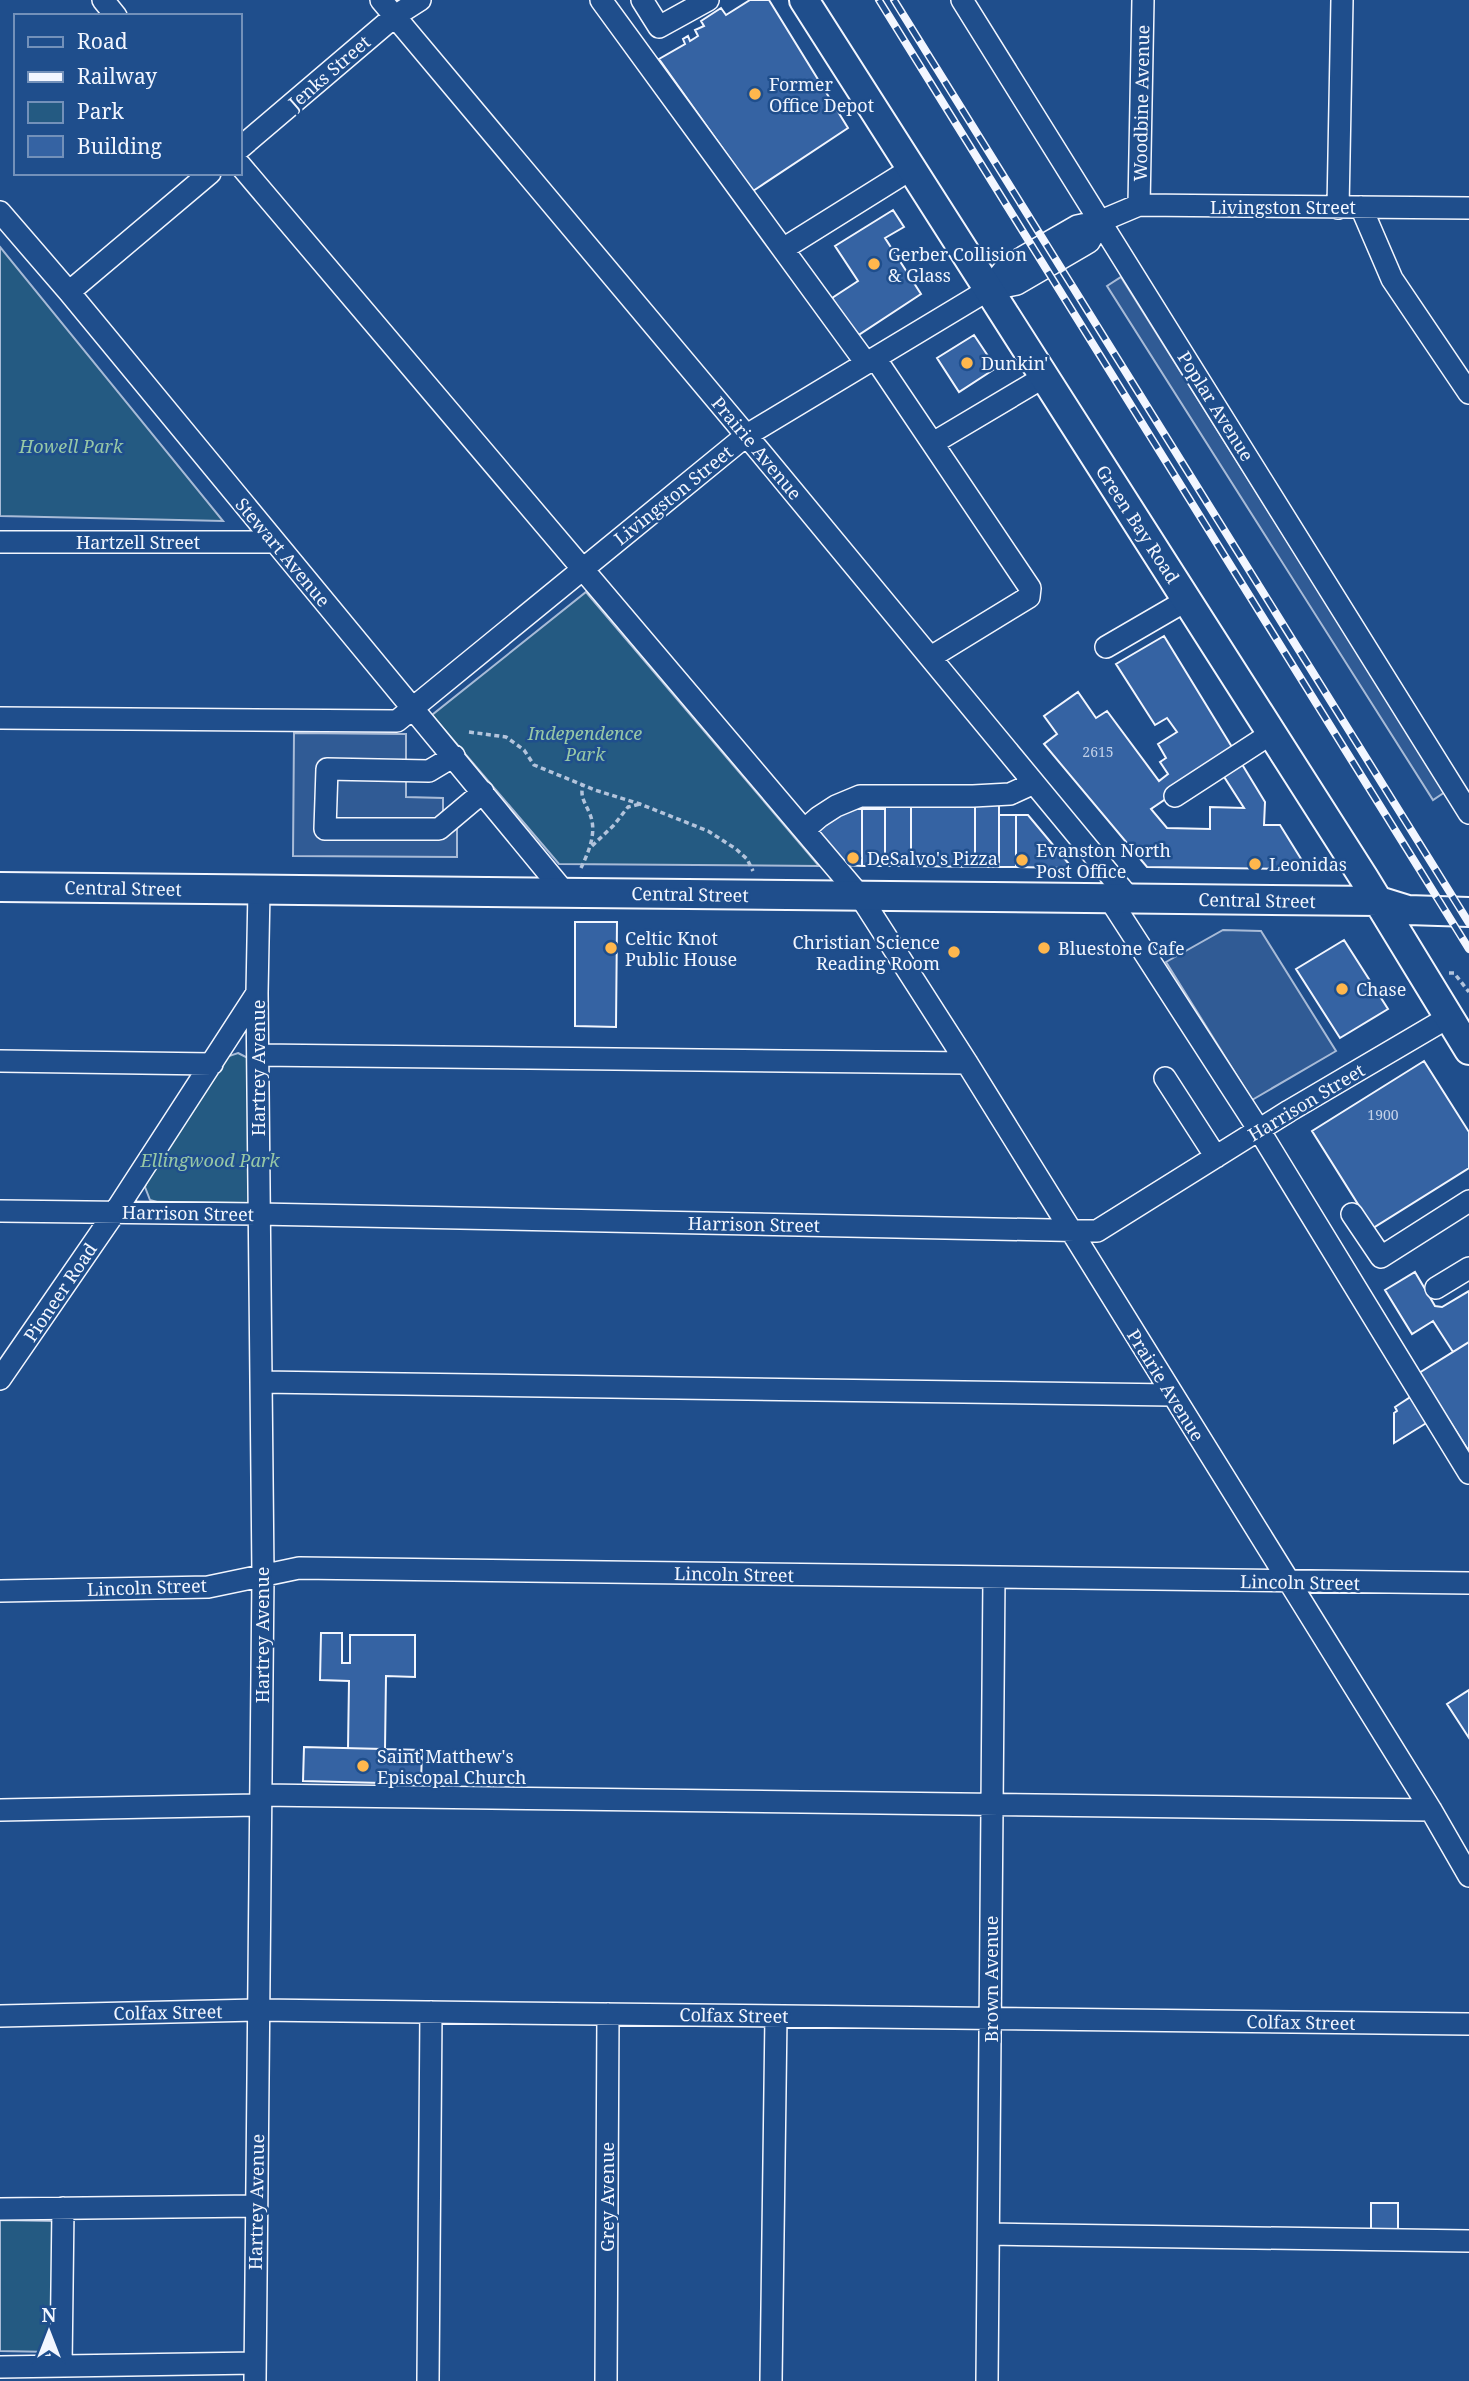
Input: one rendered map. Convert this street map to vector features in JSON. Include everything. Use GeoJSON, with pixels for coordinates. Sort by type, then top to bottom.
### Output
{"type":"FeatureCollection","features":[{"type":"Feature","properties":{"kind":"main road","name":"Green Bay Road"},"geometry":{"type":"LineString","coordinates":[[804,0],[1379,901],[1469,1050]]}},
{"type":"Feature","properties":{"kind":"main road","name":"Central Street"},"geometry":{"type":"LineString","coordinates":[[0,887],[1379,901],[1400,895],[1469,896]]}},
{"type":"Feature","properties":{"kind":"main road","name":"Central Street"},"geometry":{"type":"LineString","coordinates":[[1379,901],[1408,910],[1469,912]]}},
{"type":"Feature","properties":{"kind":"street"},"geometry":{"type":"LineString","coordinates":[[103,0],[114,14]]}},
{"type":"Feature","properties":{"kind":"street","name":"Jenks Street"},"geometry":{"type":"LineString","coordinates":[[242,146],[388,8],[421,0]]}},
{"type":"Feature","properties":{"kind":"street"},"geometry":{"type":"LineString","coordinates":[[601,0],[783,249],[933,443],[1030,588],[1029,597],[931,657]]}},
{"type":"Feature","properties":{"kind":"street"},"geometry":{"type":"LineString","coordinates":[[642,0],[659,27],[708,0]]}},
{"type":"Feature","properties":{"kind":"street","name":"Poplar Avenue"},"geometry":{"type":"LineString","coordinates":[[962,0],[1469,813]]}},
{"type":"Feature","properties":{"kind":"street","name":"Woodbine Avenue"},"geometry":{"type":"LineString","coordinates":[[1139,205],[1143,0]]}},
{"type":"Feature","properties":{"kind":"street"},"geometry":{"type":"LineString","coordinates":[[1338,208],[1342,0]]}},
{"type":"Feature","properties":{"kind":"street","name":"Prairie Avenue"},"geometry":{"type":"LineString","coordinates":[[388,8],[931,657],[1034,783],[1120,899],[1469,1473]]}},
{"type":"Feature","properties":{"kind":"street","name":"Prairie Avenue"},"geometry":{"type":"LineString","coordinates":[[242,168],[860,896],[967,1063],[1431,1810],[1469,1876]]}},
{"type":"Feature","properties":{"kind":"street"},"geometry":{"type":"LineString","coordinates":[[783,249],[911,169]]}},
{"type":"Feature","properties":{"kind":"street"},"geometry":{"type":"LineString","coordinates":[[69,292],[208,175]]}},
{"type":"Feature","properties":{"kind":"street","name":"Livingston Street"},"geometry":{"type":"LineString","coordinates":[[0,719],[397,721],[747,435],[988,290],[1006,267],[1077,226],[1101,221],[1139,205],[1469,208]]}},
{"type":"Feature","properties":{"kind":"street"},"geometry":{"type":"LineString","coordinates":[[1361,207],[1392,279],[1469,393]]}},
{"type":"Feature","properties":{"kind":"street","name":"Stewart Avenue"},"geometry":{"type":"LineString","coordinates":[[0,212],[565,893]]}},
{"type":"Feature","properties":{"kind":"street"},"geometry":{"type":"LineString","coordinates":[[933,443],[1044,377]]}},
{"type":"Feature","properties":{"kind":"street","name":"Hartzell Street"},"geometry":{"type":"LineString","coordinates":[[0,542],[275,542]]}},
{"type":"Feature","properties":{"kind":"street"},"geometry":{"type":"LineString","coordinates":[[1106,647],[1187,600]]}},
{"type":"Feature","properties":{"kind":"street"},"geometry":{"type":"LineString","coordinates":[[1175,796],[1272,733]]}},
{"type":"Feature","properties":{"kind":"street"},"geometry":{"type":"LineString","coordinates":[[454,756],[429,771],[327,769],[325,829],[439,829],[483,792]]}},
{"type":"Feature","properties":{"kind":"street"},"geometry":{"type":"LineString","coordinates":[[804,830],[836,806],[860,796],[1010,794],[1034,783]]}},
{"type":"Feature","properties":{"kind":"street","name":"Hartrey Avenue"},"geometry":{"type":"LineString","coordinates":[[255,2372],[263,1575],[257,993],[259,890]]}},
{"type":"Feature","properties":{"kind":"street","name":"Pioneer Road"},"geometry":{"type":"LineString","coordinates":[[0,1380],[115,1212],[257,993]]}},
{"type":"Feature","properties":{"kind":"street","name":"Harrison Street"},"geometry":{"type":"LineString","coordinates":[[0,1211],[1097,1231],[1259,1130],[1449,1017]]}},
{"type":"Feature","properties":{"kind":"street"},"geometry":{"type":"LineString","coordinates":[[258,1055],[967,1063]]}},
{"type":"Feature","properties":{"kind":"street"},"geometry":{"type":"LineString","coordinates":[[0,1061],[212,1063]]}},
{"type":"Feature","properties":{"kind":"street"},"geometry":{"type":"LineString","coordinates":[[1165,1078],[1216,1157]]}},
{"type":"Feature","properties":{"kind":"street"},"geometry":{"type":"LineString","coordinates":[[1352,1214],[1381,1257],[1469,1201]]}},
{"type":"Feature","properties":{"kind":"street"},"geometry":{"type":"LineString","coordinates":[[1436,1288],[1469,1268]]}},
{"type":"Feature","properties":{"kind":"street"},"geometry":{"type":"LineString","coordinates":[[261,1382],[1172,1395]]}},
{"type":"Feature","properties":{"kind":"street","name":"Lincoln Street"},"geometry":{"type":"LineString","coordinates":[[0,1591],[208,1587],[299,1568],[1288,1583],[1469,1583]]}},
{"type":"Feature","properties":{"kind":"street","name":"Brown Avenue"},"geometry":{"type":"LineString","coordinates":[[987,2381],[994,1577]]}},
{"type":"Feature","properties":{"kind":"street"},"geometry":{"type":"LineString","coordinates":[[0,1811],[260,1800],[992,1804],[1431,1810]]}},
{"type":"Feature","properties":{"kind":"street","name":"Colfax Street"},"geometry":{"type":"LineString","coordinates":[[0,2016],[258,2010],[1469,2024]]}},
{"type":"Feature","properties":{"kind":"street"},"geometry":{"type":"LineString","coordinates":[[428,2381],[431,2012]]}},
{"type":"Feature","properties":{"kind":"street","name":"Grey Avenue"},"geometry":{"type":"LineString","coordinates":[[606,2381],[608,2014]]}},
{"type":"Feature","properties":{"kind":"street"},"geometry":{"type":"LineString","coordinates":[[771,2381],[776,2016]]}},
{"type":"Feature","properties":{"kind":"street"},"geometry":{"type":"LineString","coordinates":[[0,2209],[256,2206]]}},
{"type":"Feature","properties":{"kind":"street"},"geometry":{"type":"LineString","coordinates":[[61,2366],[63,2208]]}},
{"type":"Feature","properties":{"kind":"street"},"geometry":{"type":"LineString","coordinates":[[989,2234],[1469,2241]]}},
{"type":"Feature","properties":{"kind":"street"},"geometry":{"type":"LineString","coordinates":[[0,2367],[61,2366],[255,2372]]}},
{"type":"Feature","properties":{"kind":"path"},"geometry":{"type":"LineString","coordinates":[[469,732],[506,737],[524,750],[534,765],[692,824],[725,840],[747,859],[754,872]]}},
{"type":"Feature","properties":{"kind":"path"},"geometry":{"type":"LineString","coordinates":[[583,785],[580,794],[592,823],[591,848]]}},
{"type":"Feature","properties":{"kind":"path"},"geometry":{"type":"LineString","coordinates":[[581,867],[591,848],[628,807],[640,804]]}},
{"type":"Feature","properties":{"kind":"path"},"geometry":{"type":"LineString","coordinates":[[1454,973],[1469,992]]}},
{"type":"Feature","properties":{"kind":"green space","name":"Howell Park"},"geometry":{"type":"Polygon","coordinates":[[[0,247],[223,521],[0,516],[0,247]]]}},
{"type":"Feature","properties":{"kind":"green space","name":"Independence Park"},"geometry":{"type":"Polygon","coordinates":[[[586,592],[819,866],[559,864],[432,715],[586,592]]]}},
{"type":"Feature","properties":{"kind":"green space","name":"Ellingwood Park"},"geometry":{"type":"Polygon","coordinates":[[[238,1053],[250,1059],[249,1203],[150,1200],[145,1187],[148,1178],[226,1057],[238,1053]]]}},
{"type":"Feature","properties":{"kind":"green space"},"geometry":{"type":"Polygon","coordinates":[[[0,2220],[53,2221],[52,2352],[0,2351],[0,2220]]]}},
{"type":"Feature","properties":{"kind":"shaded area"},"geometry":{"type":"Polygon","coordinates":[[[1121,277],[1445,792],[1433,800],[1107,286],[1121,277]]]}},
{"type":"Feature","properties":{"kind":"shaded area"},"geometry":{"type":"Polygon","coordinates":[[[294,733],[406,734],[406,797],[443,798],[443,813],[457,813],[457,857],[293,856],[294,733]]]}},
{"type":"Feature","properties":{"kind":"shaded area"},"geometry":{"type":"Polygon","coordinates":[[[1223,930],[1261,931],[1336,1051],[1252,1100],[1166,962],[1223,930]]]}},
{"type":"Feature","properties":{"kind":"building","name":"Former Office Depot"},"geometry":{"type":"Polygon","coordinates":[[[750,0],[769,0],[848,128],[753,191],[659,59],[685,44],[683,39],[688,36],[690,41],[698,36],[695,30],[704,26],[701,21],[721,8],[726,15],[750,0]]]}},
{"type":"Feature","properties":{"kind":"building","name":"Gerber Collision & Glass"},"geometry":{"type":"Polygon","coordinates":[[[893,210],[904,227],[885,238],[921,294],[857,336],[832,298],[858,281],[835,246],[893,210]]]}},
{"type":"Feature","properties":{"kind":"building","name":"Dunkin'"},"geometry":{"type":"Polygon","coordinates":[[[974,335],[996,368],[959,392],[937,358],[974,335]]]}},
{"type":"Feature","properties":{"kind":"building"},"geometry":{"type":"Polygon","coordinates":[[[1164,636],[1235,752],[1151,809],[1167,828],[1210,829],[1210,807],[1244,808],[1221,772],[1240,761],[1265,802],[1264,825],[1280,825],[1303,862],[1299,869],[1147,867],[1044,744],[1057,734],[1044,716],[1078,692],[1096,718],[1107,711],[1159,781],[1168,774],[1160,762],[1166,758],[1158,744],[1177,732],[1167,718],[1155,725],[1116,664],[1164,636]]]}},
{"type":"Feature","properties":{"kind":"building"},"geometry":{"type":"Polygon","coordinates":[[[885,801],[911,801],[911,866],[885,866],[885,801]]]}},
{"type":"Feature","properties":{"kind":"building"},"geometry":{"type":"Polygon","coordinates":[[[911,801],[975,801],[975,867],[911,866],[911,801]]]}},
{"type":"Feature","properties":{"kind":"building"},"geometry":{"type":"Polygon","coordinates":[[[975,801],[999,801],[999,867],[975,867],[975,801]]]}},
{"type":"Feature","properties":{"kind":"building"},"geometry":{"type":"Polygon","coordinates":[[[838,809],[862,809],[862,866],[843,865],[814,829],[838,809]]]}},
{"type":"Feature","properties":{"kind":"building"},"geometry":{"type":"Polygon","coordinates":[[[862,809],[885,809],[885,866],[862,866],[862,809]]]}},
{"type":"Feature","properties":{"kind":"building"},"geometry":{"type":"Polygon","coordinates":[[[999,815],[1016,815],[1016,867],[999,867],[999,815]]]}},
{"type":"Feature","properties":{"kind":"building"},"geometry":{"type":"Polygon","coordinates":[[[1016,815],[1028,815],[1069,864],[1065,868],[1016,867],[1016,815]]]}},
{"type":"Feature","properties":{"kind":"building"},"geometry":{"type":"Polygon","coordinates":[[[575,922],[617,922],[616,1027],[575,1026],[575,922]]]}},
{"type":"Feature","properties":{"kind":"building","name":"Chase"},"geometry":{"type":"Polygon","coordinates":[[[1344,940],[1388,1009],[1340,1038],[1296,969],[1344,940]]]}},
{"type":"Feature","properties":{"kind":"building"},"geometry":{"type":"Polygon","coordinates":[[[1424,1061],[1469,1132],[1469,1168],[1373,1228],[1312,1131],[1424,1061]]]}},
{"type":"Feature","properties":{"kind":"building"},"geometry":{"type":"Polygon","coordinates":[[[1415,1272],[1435,1306],[1442,1307],[1469,1291],[1469,1342],[1453,1352],[1433,1321],[1412,1334],[1385,1290],[1415,1272]]]}},
{"type":"Feature","properties":{"kind":"building"},"geometry":{"type":"Polygon","coordinates":[[[1469,1342],[1469,1450],[1468,1450],[1419,1373],[1469,1342]]]}},
{"type":"Feature","properties":{"kind":"building"},"geometry":{"type":"Polygon","coordinates":[[[1412,1396],[1428,1422],[1394,1443],[1394,1413],[1397,1411],[1395,1407],[1412,1396]]]}},
{"type":"Feature","properties":{"kind":"building"},"geometry":{"type":"Polygon","coordinates":[[[321,1633],[342,1633],[342,1663],[350,1663],[350,1635],[415,1635],[415,1677],[386,1676],[385,1749],[348,1749],[349,1681],[320,1680],[321,1633]]]}},
{"type":"Feature","properties":{"kind":"building"},"geometry":{"type":"Polygon","coordinates":[[[1469,1690],[1469,1738],[1447,1704],[1469,1690]]]}},
{"type":"Feature","properties":{"kind":"building","name":"Saint Matthew's Episcopal Church"},"geometry":{"type":"Polygon","coordinates":[[[304,1747],[422,1750],[421,1784],[303,1781],[304,1747]]]}},
{"type":"Feature","properties":{"kind":"building"},"geometry":{"type":"Polygon","coordinates":[[[1371,2203],[1398,2203],[1398,2231],[1371,2231],[1371,2203]]]}},
{"type":"Feature","properties":{"kind":"railway"},"geometry":{"type":"LineString","coordinates":[[879,0],[1469,949]]}},
{"type":"Feature","properties":{"kind":"railway"},"geometry":{"type":"LineString","coordinates":[[894,0],[1469,923]]}},
{"type":"Feature","properties":{"kind":"place","name":"Former Office Depot"},"geometry":{"type":"Point","coordinates":[755,94]}},
{"type":"Feature","properties":{"kind":"place","name":"Gerber Collision & Glass"},"geometry":{"type":"Point","coordinates":[874,264]}},
{"type":"Feature","properties":{"kind":"place","name":"Dunkin'"},"geometry":{"type":"Point","coordinates":[967,363]}},
{"type":"Feature","properties":{"kind":"place","name":"DeSalvo's Pizza"},"geometry":{"type":"Point","coordinates":[853,858]}},
{"type":"Feature","properties":{"kind":"place","name":"Evanston North Post Office"},"geometry":{"type":"Point","coordinates":[1022,860]}},
{"type":"Feature","properties":{"kind":"place","name":"Leonidas"},"geometry":{"type":"Point","coordinates":[1255,864]}},
{"type":"Feature","properties":{"kind":"place","name":"Celtic Knot Public House"},"geometry":{"type":"Point","coordinates":[611,948]}},
{"type":"Feature","properties":{"kind":"place","name":"Bluestone Cafe"},"geometry":{"type":"Point","coordinates":[1044,948]}},
{"type":"Feature","properties":{"kind":"place","name":"Christian Science Reading Room"},"geometry":{"type":"Point","coordinates":[954,952]}},
{"type":"Feature","properties":{"kind":"place","name":"Chase"},"geometry":{"type":"Point","coordinates":[1342,989]}},
{"type":"Feature","properties":{"kind":"place","name":"Saint Matthew's Episcopal Church"},"geometry":{"type":"Point","coordinates":[363,1766]}}]}
